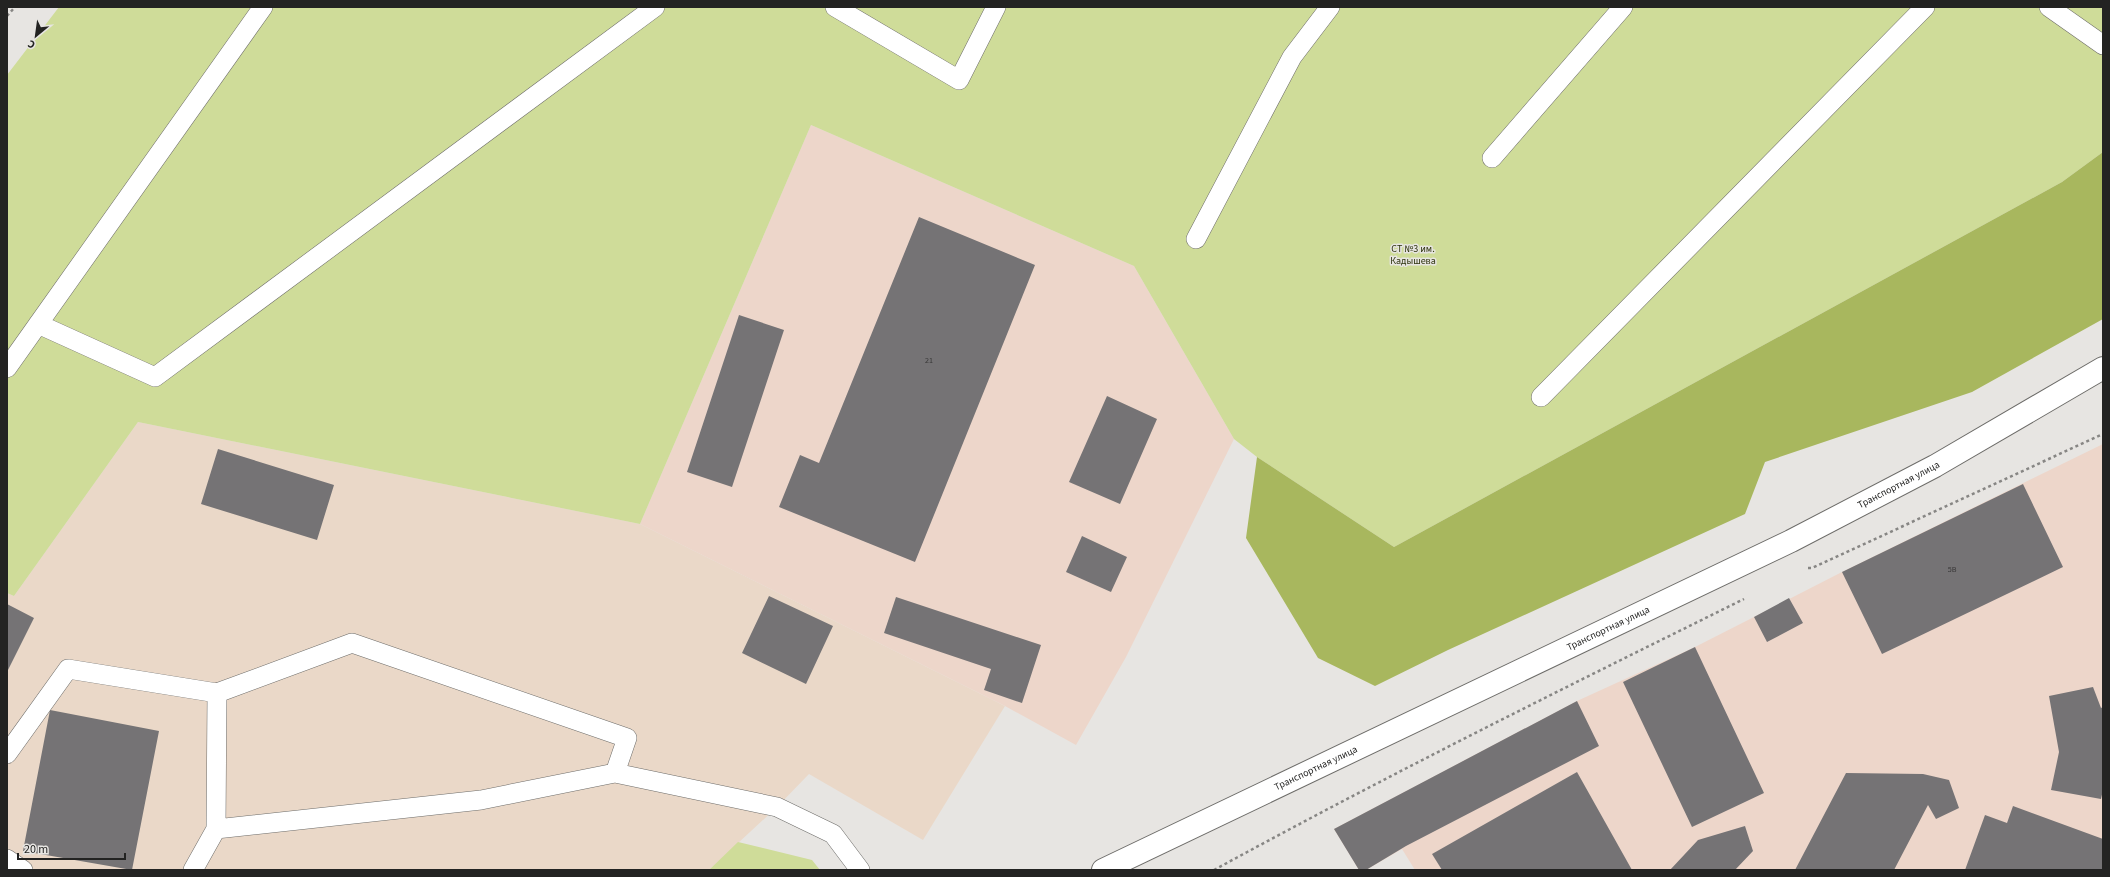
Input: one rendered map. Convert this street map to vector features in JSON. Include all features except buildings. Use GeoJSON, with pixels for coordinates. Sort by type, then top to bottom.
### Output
{"type":"FeatureCollection","features":[{"type":"Feature","properties":{"kind":"street","name":"Транспортная улица"},"geometry":{"type":"LineString","coordinates":[[1103,870],[1791,541],[1935,466],[2103,368]]}},
{"type":"Feature","properties":{"kind":"lane"},"geometry":{"type":"LineString","coordinates":[[7,368],[263,7]]}},
{"type":"Feature","properties":{"kind":"lane"},"geometry":{"type":"LineString","coordinates":[[38,324],[155,377],[655,7]]}},
{"type":"Feature","properties":{"kind":"lane"},"geometry":{"type":"LineString","coordinates":[[835,7],[959,80],[996,7]]}},
{"type":"Feature","properties":{"kind":"lane"},"geometry":{"type":"LineString","coordinates":[[1196,239],[1292,57],[1330,7]]}},
{"type":"Feature","properties":{"kind":"lane"},"geometry":{"type":"LineString","coordinates":[[1492,158],[1623,7]]}},
{"type":"Feature","properties":{"kind":"lane"},"geometry":{"type":"LineString","coordinates":[[1541,397],[1925,7]]}},
{"type":"Feature","properties":{"kind":"lane"},"geometry":{"type":"LineString","coordinates":[[2049,7],[2103,45]]}},
{"type":"Feature","properties":{"kind":"lane"},"geometry":{"type":"LineString","coordinates":[[7,754],[68,668],[217,693],[352,643],[627,738],[615,773]]}},
{"type":"Feature","properties":{"kind":"lane"},"geometry":{"type":"LineString","coordinates":[[193,870],[216,829],[217,693]]}},
{"type":"Feature","properties":{"kind":"lane"},"geometry":{"type":"LineString","coordinates":[[216,829],[481,800],[615,773],[777,807],[833,834],[860,870]]}},
{"type":"Feature","properties":{"kind":"lane"},"geometry":{"type":"LineString","coordinates":[[7,859],[23,870]]}},
{"type":"Feature","properties":{"kind":"path"},"geometry":{"type":"LineString","coordinates":[[7,16],[15,7]]}},
{"type":"Feature","properties":{"kind":"path"},"geometry":{"type":"LineString","coordinates":[[1801,571],[2103,434]]}},
{"type":"Feature","properties":{"kind":"path"},"geometry":{"type":"LineString","coordinates":[[1214,870],[1281,833],[1751,596]]}},
{"type":"Feature","properties":{"kind":"shaded area"},"geometry":{"type":"Polygon","coordinates":[[[811,125],[1134,266],[1234,439],[1126,657],[1076,745],[1005,706],[640,524],[811,125]]]}},
{"type":"Feature","properties":{"kind":"shaded area"},"geometry":{"type":"Polygon","coordinates":[[[138,422],[640,524],[1005,706],[923,840],[809,774],[777,807],[709,870],[7,870],[7,593],[14,596],[138,422]]]}},
{"type":"Feature","properties":{"kind":"shaded area"},"geometry":{"type":"Polygon","coordinates":[[[2103,444],[2103,870],[1415,870],[1402,849],[1366,870],[1359,870],[1334,829],[1577,701],[1695,647],[1842,572],[2103,444]]]}},
{"type":"Feature","properties":{"kind":"green space","name":"СТ №3 им. Кадышева"},"geometry":{"type":"Polygon","coordinates":[[[59,7],[2103,7],[2103,152],[2062,182],[1394,547],[1257,457],[1234,439],[1134,266],[811,125],[640,524],[138,422],[14,596],[7,593],[7,75],[59,7]]]}},
{"type":"Feature","properties":{"kind":"green space"},"geometry":{"type":"Polygon","coordinates":[[[2103,152],[2103,319],[1972,392],[1765,462],[1745,514],[1448,650],[1375,686],[1318,658],[1246,538],[1257,457],[1394,547],[2062,182],[2103,152]]]}},
{"type":"Feature","properties":{"kind":"green space"},"geometry":{"type":"Polygon","coordinates":[[[738,842],[812,860],[820,870],[709,870],[738,842]]]}}]}
